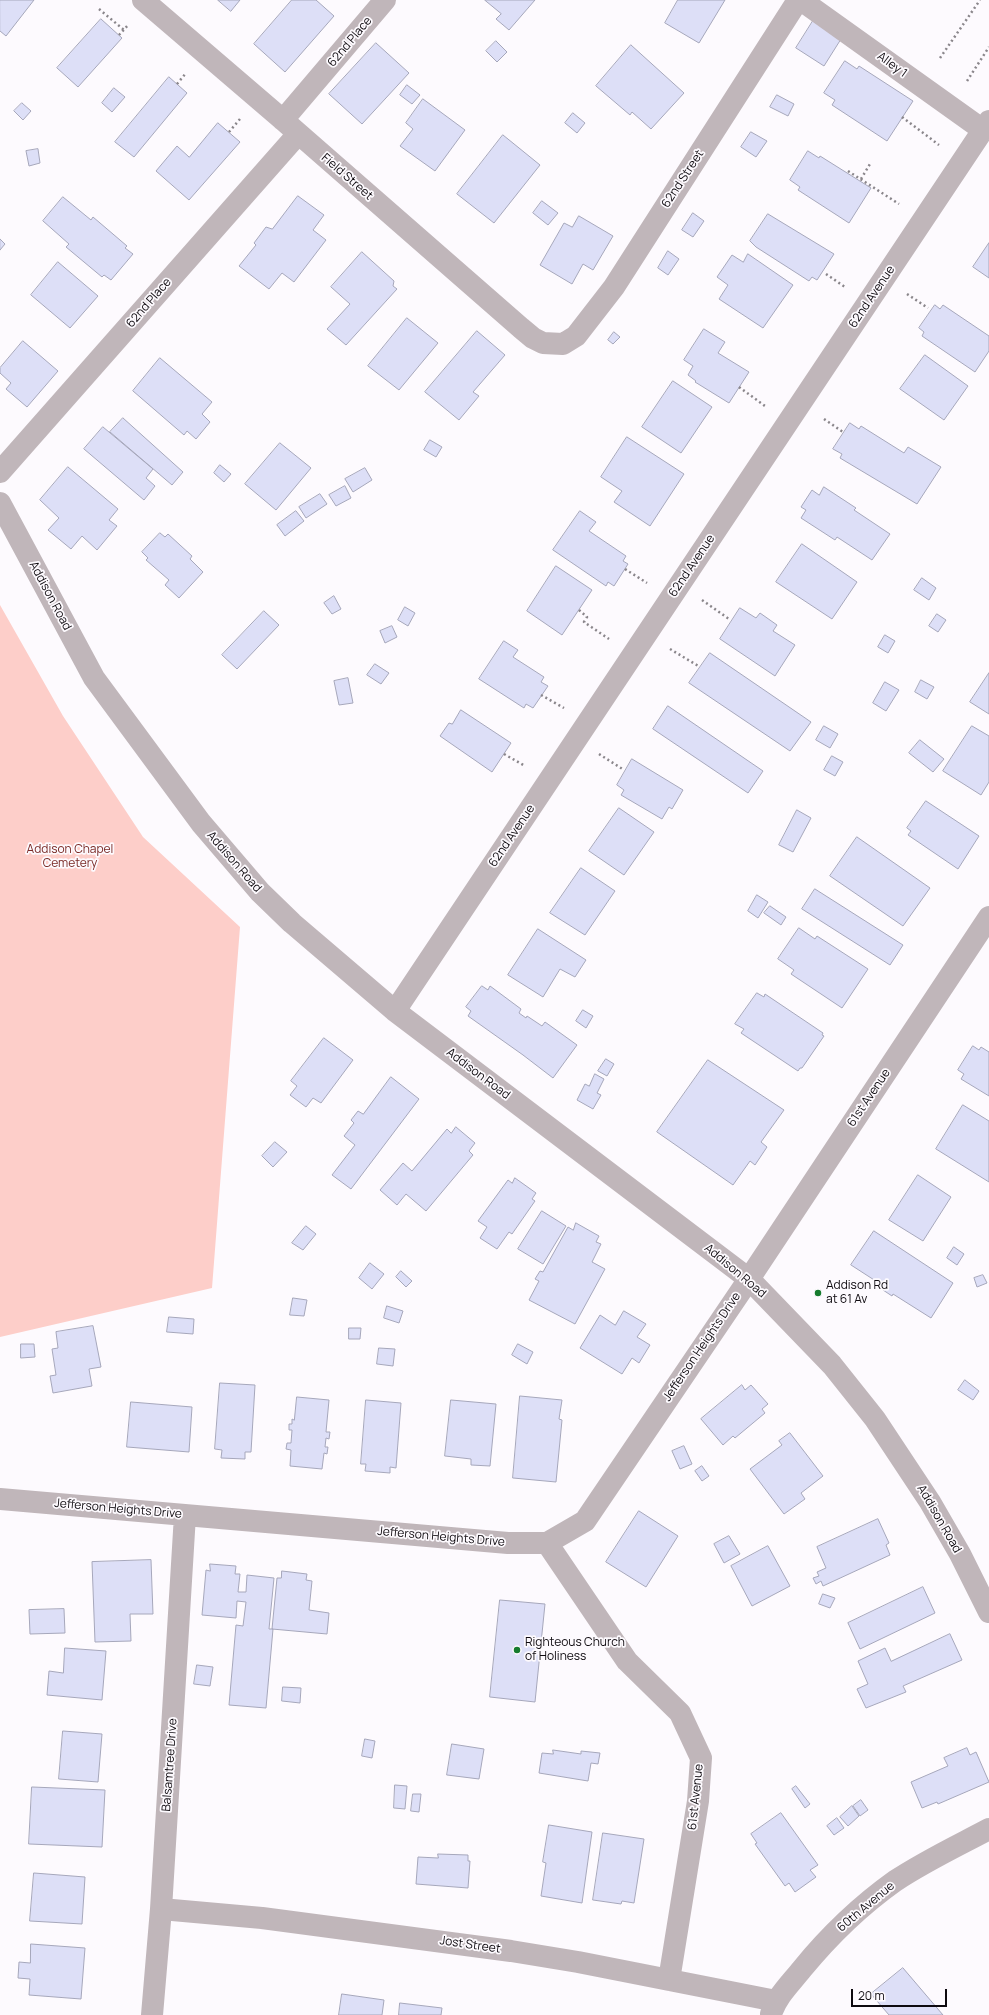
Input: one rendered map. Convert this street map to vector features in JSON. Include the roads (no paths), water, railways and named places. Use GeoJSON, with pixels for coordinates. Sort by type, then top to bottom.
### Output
{"type":"FeatureCollection","features":[{"type":"Feature","properties":{"kind":"street","name":"Field Street"},"geometry":{"type":"LineString","coordinates":[[143,0],[527,333],[543,343],[556,344]]}},
{"type":"Feature","properties":{"kind":"street","name":"62nd Place"},"geometry":{"type":"LineString","coordinates":[[0,472],[291,127],[385,0]]}},
{"type":"Feature","properties":{"kind":"street","name":"Alley 1"},"geometry":{"type":"LineString","coordinates":[[799,0],[986,126]]}},
{"type":"Feature","properties":{"kind":"street","name":"62nd Street"},"geometry":{"type":"LineString","coordinates":[[556,344],[563,344],[576,336],[614,287],[799,0]]}},
{"type":"Feature","properties":{"kind":"street","name":"62nd Avenue"},"geometry":{"type":"LineString","coordinates":[[395,1011],[986,126]]}},
{"type":"Feature","properties":{"kind":"street","name":"Addison Road"},"geometry":{"type":"LineString","coordinates":[[0,504],[94,678],[201,823],[260,892],[287,918],[395,1011],[749,1279],[832,1365],[875,1419],[930,1502],[960,1554],[989,1612]]}},
{"type":"Feature","properties":{"kind":"street","name":"61st Avenue"},"geometry":{"type":"LineString","coordinates":[[749,1279],[989,916]]}},
{"type":"Feature","properties":{"kind":"street","name":"Jefferson Heights Drive"},"geometry":{"type":"LineString","coordinates":[[0,1499],[508,1543],[547,1543],[585,1521],[749,1279]]}},
{"type":"Feature","properties":{"kind":"street","name":"Balsamtree Drive"},"geometry":{"type":"LineString","coordinates":[[152,2015],[161,1909],[186,1515]]}},
{"type":"Feature","properties":{"kind":"street","name":"61st Avenue"},"geometry":{"type":"LineString","coordinates":[[547,1543],[627,1661],[680,1713],[701,1758],[698,1801],[669,1980]]}},
{"type":"Feature","properties":{"kind":"street","name":"60th Avenue"},"geometry":{"type":"LineString","coordinates":[[773,2008],[819,1948],[859,1910],[896,1881],[934,1858],[989,1829]]}},
{"type":"Feature","properties":{"kind":"street","name":"Jost Street"},"geometry":{"type":"LineString","coordinates":[[161,1909],[262,1918],[407,1936],[578,1962],[669,1980],[773,2008]]}},
{"type":"Feature","properties":{"kind":"place","name":"Addison Rd at 61 Av"},"geometry":{"type":"Point","coordinates":[818,1293]}},
{"type":"Feature","properties":{"kind":"place","name":"Righteous Church of Holiness"},"geometry":{"type":"Point","coordinates":[517,1650]}},
{"type":"Feature","properties":{"kind":"park label","name":"Addison Chapel Cemetery"},"geometry":{"type":"Point","coordinates":[70,857]}}]}
